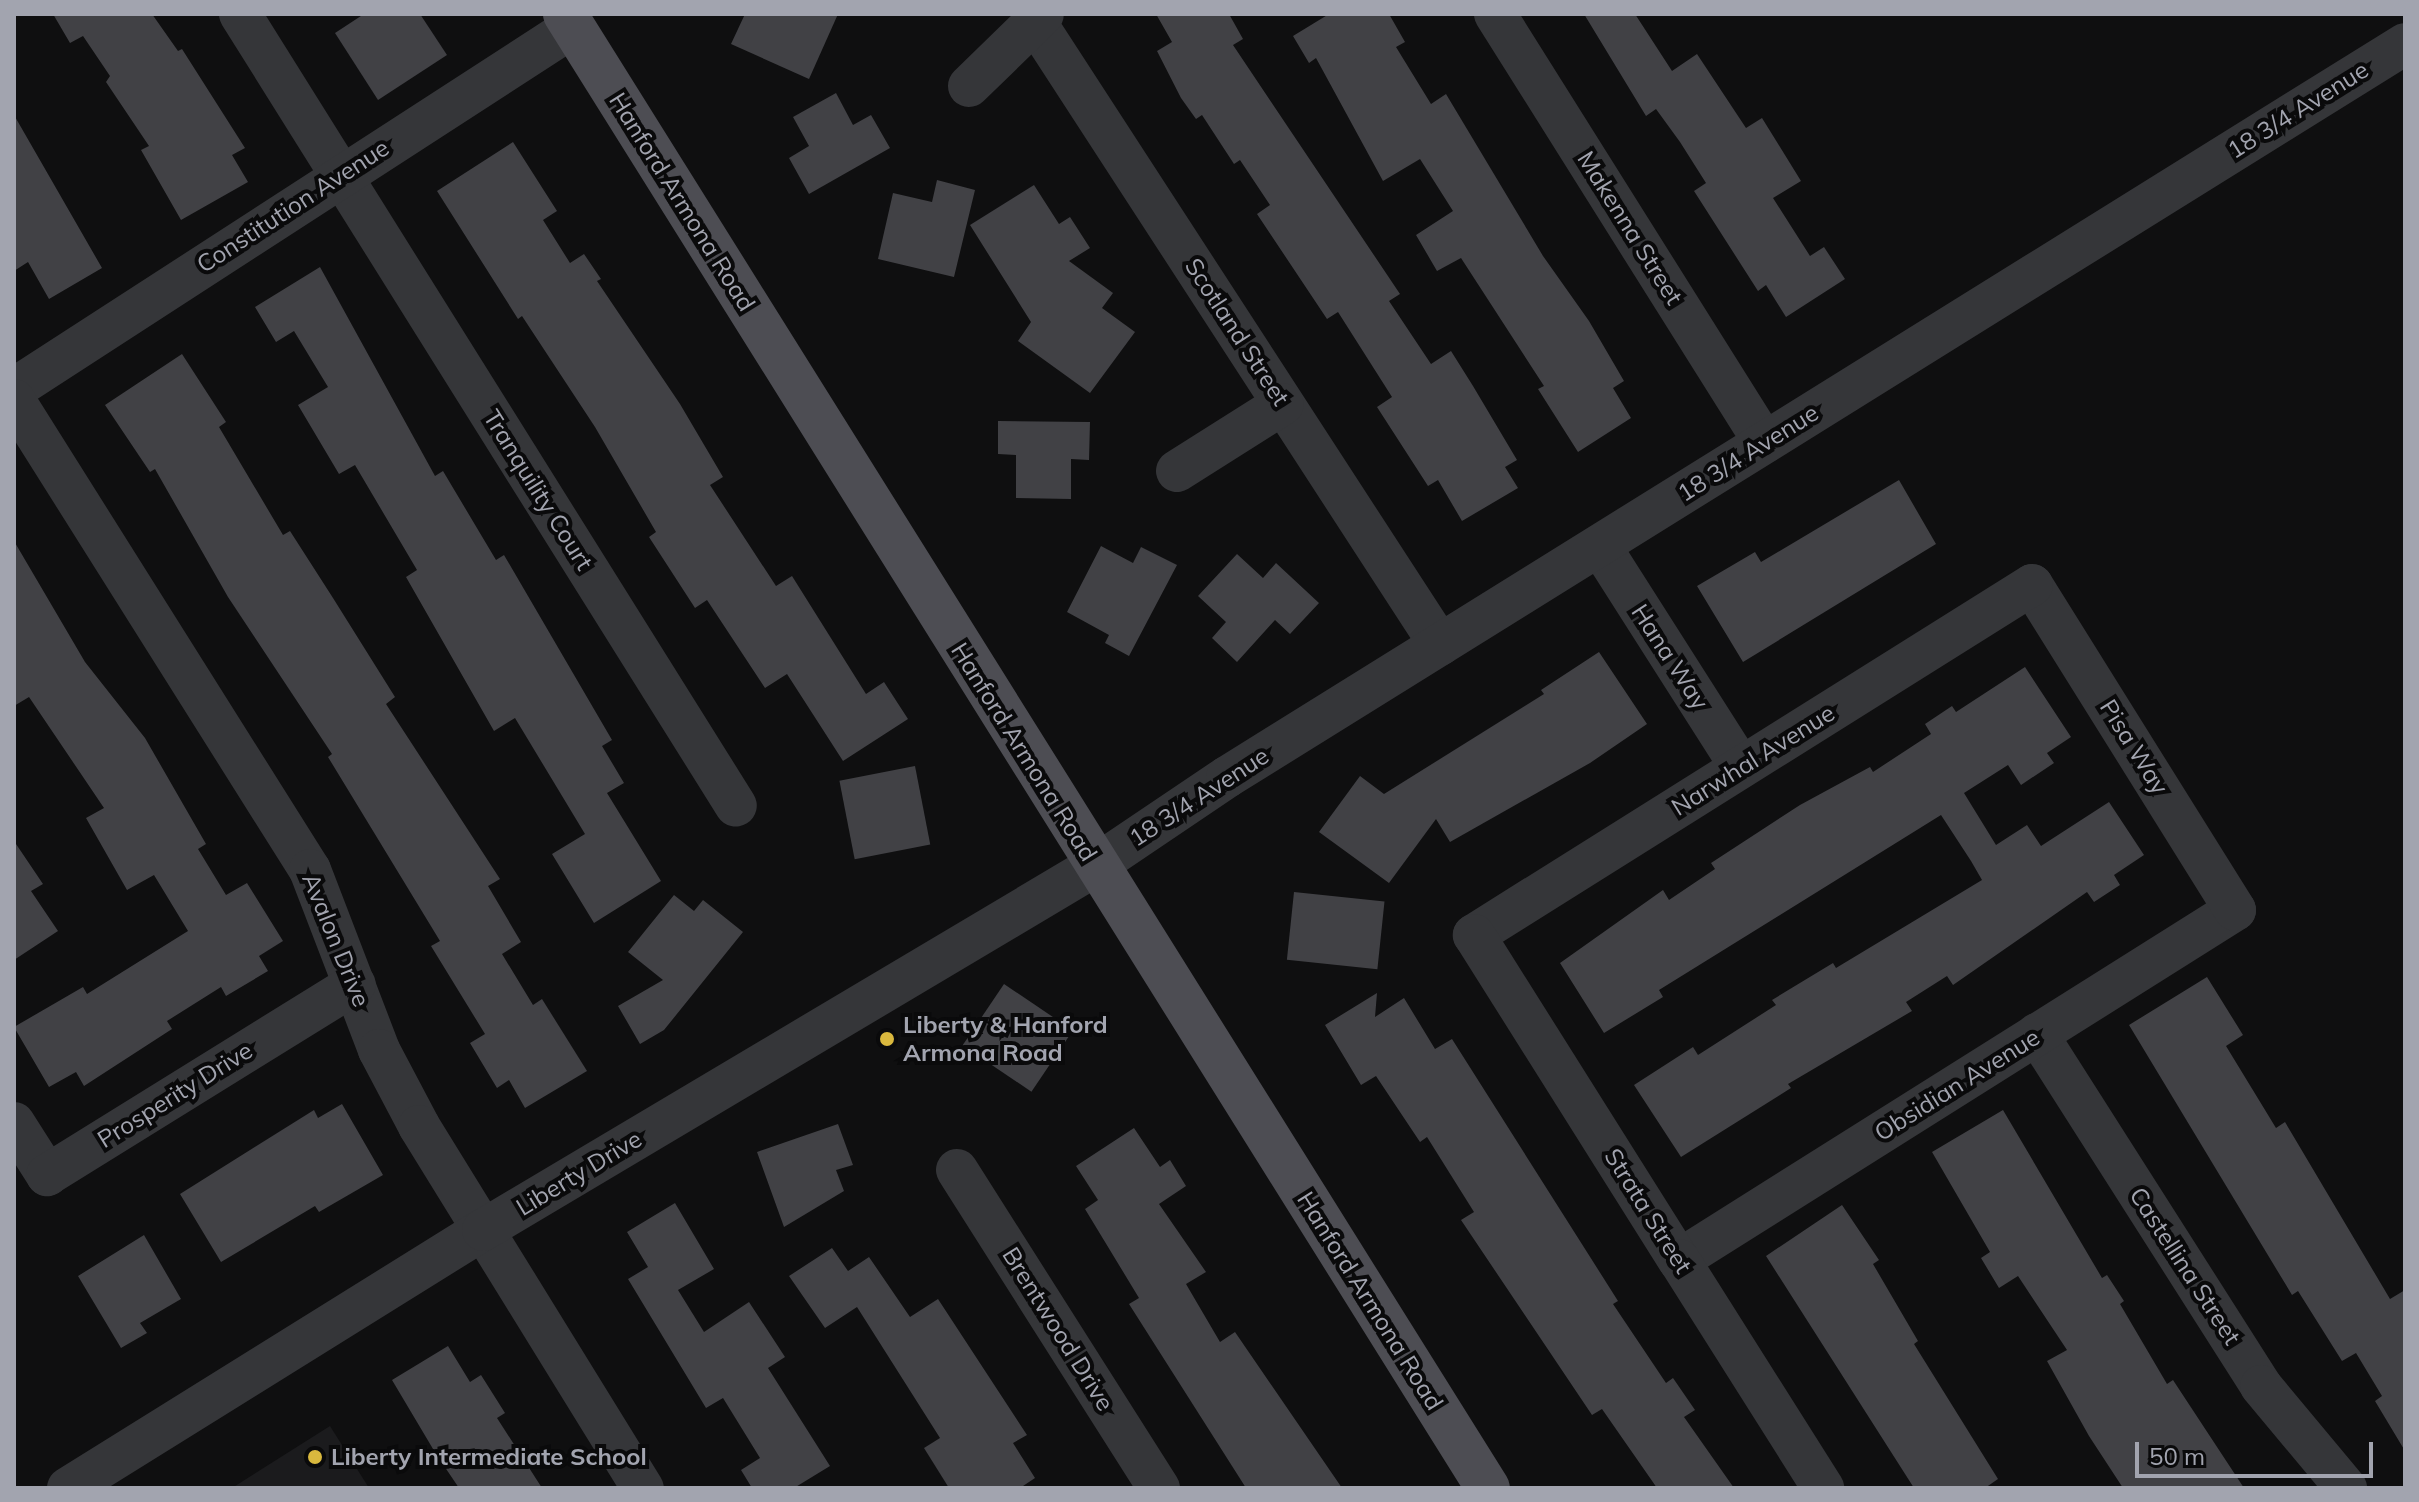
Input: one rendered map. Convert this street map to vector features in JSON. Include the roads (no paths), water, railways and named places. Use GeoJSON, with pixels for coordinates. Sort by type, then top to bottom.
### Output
{"type":"FeatureCollection","features":[{"type":"Feature","properties":{"kind":"main road","name":"Hanford Armona Road"},"geometry":{"type":"LineString","coordinates":[[569,20],[1095,866],[1488,1488]]}},
{"type":"Feature","properties":{"kind":"street","name":"Tranquility Court"},"geometry":{"type":"LineString","coordinates":[[240,14],[736,806]]}},
{"type":"Feature","properties":{"kind":"street","name":"Makenna Street"},"geometry":{"type":"LineString","coordinates":[[1495,14],[1764,442]]}},
{"type":"Feature","properties":{"kind":"street"},"geometry":{"type":"LineString","coordinates":[[969,86],[1039,17]]}},
{"type":"Feature","properties":{"kind":"street","name":"Scotland Street"},"geometry":{"type":"LineString","coordinates":[[1039,17],[1283,404],[1440,645]]}},
{"type":"Feature","properties":{"kind":"street","name":"Constitution Avenue"},"geometry":{"type":"LineString","coordinates":[[14,389],[569,20]]}},
{"type":"Feature","properties":{"kind":"street","name":"18 3/4 Avenue"},"geometry":{"type":"LineString","coordinates":[[1095,866],[1440,645],[2405,44]]}},
{"type":"Feature","properties":{"kind":"street","name":"Avalon Drive"},"geometry":{"type":"LineString","coordinates":[[14,400],[310,870],[379,1050],[483,1230],[643,1488]]}},
{"type":"Feature","properties":{"kind":"street"},"geometry":{"type":"LineString","coordinates":[[1177,471],[1283,404]]}},
{"type":"Feature","properties":{"kind":"street","name":"Hana Way"},"geometry":{"type":"LineString","coordinates":[[1600,546],[1741,767]]}},
{"type":"Feature","properties":{"kind":"street","name":"Narwhal Avenue"},"geometry":{"type":"LineString","coordinates":[[1474,935],[2032,585]]}},
{"type":"Feature","properties":{"kind":"street","name":"Pisa Way"},"geometry":{"type":"LineString","coordinates":[[2032,585],[2235,910]]}},
{"type":"Feature","properties":{"kind":"street","name":"Liberty Drive"},"geometry":{"type":"LineString","coordinates":[[68,1488],[483,1230],[1095,866]]}},
{"type":"Feature","properties":{"kind":"street","name":"Obsidian Avenue"},"geometry":{"type":"LineString","coordinates":[[1679,1260],[2235,910]]}},
{"type":"Feature","properties":{"kind":"street","name":"Strata Street"},"geometry":{"type":"LineString","coordinates":[[1474,935],[1823,1488]]}},
{"type":"Feature","properties":{"kind":"street","name":"Prosperity Drive"},"geometry":{"type":"LineString","coordinates":[[14,1123],[47,1175],[355,984]]}},
{"type":"Feature","properties":{"kind":"street","name":"Castellina Street"},"geometry":{"type":"LineString","coordinates":[[2037,1034],[2261,1386],[2346,1488]]}},
{"type":"Feature","properties":{"kind":"street","name":"Brentwood Drive"},"geometry":{"type":"LineString","coordinates":[[957,1170],[1159,1488]]}},
{"type":"Feature","properties":{"kind":"place","name":"Liberty & Hanford Armona Road"},"geometry":{"type":"Point","coordinates":[887,1039]}},
{"type":"Feature","properties":{"kind":"place","name":"Liberty Intermediate School"},"geometry":{"type":"Point","coordinates":[315,1457]}}]}
